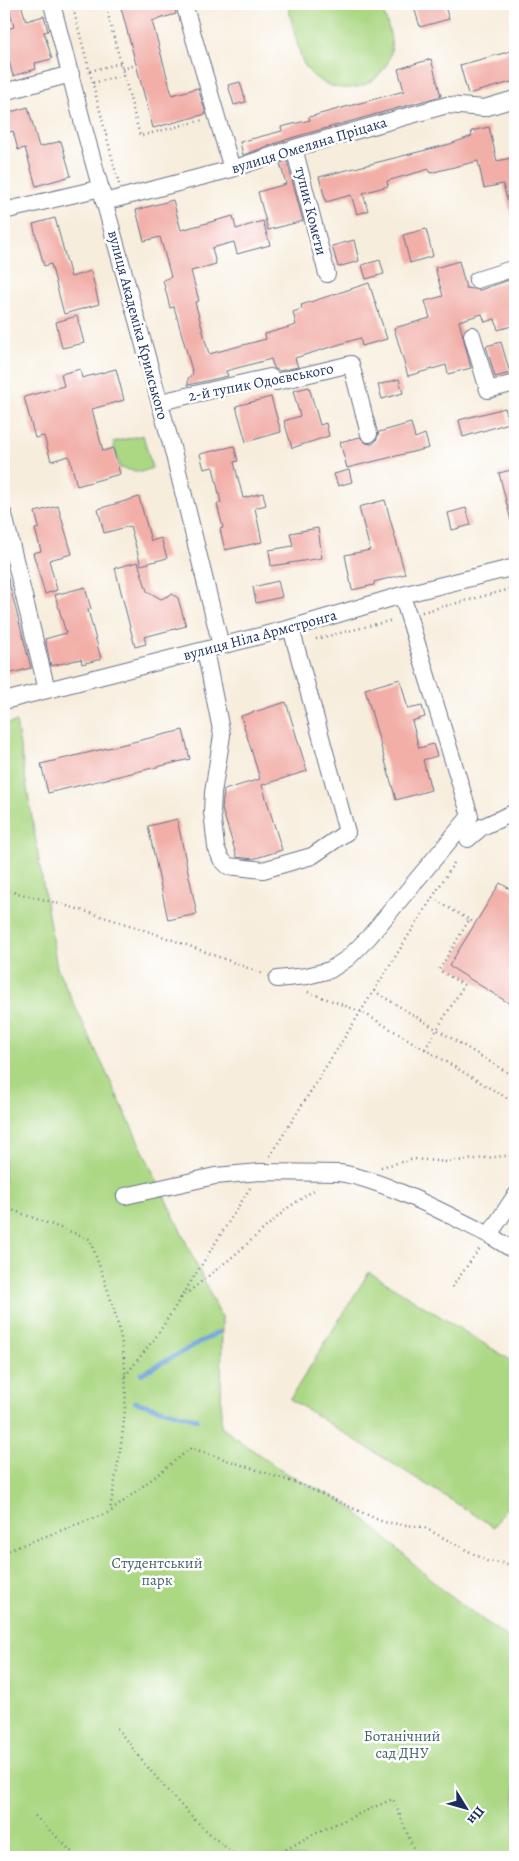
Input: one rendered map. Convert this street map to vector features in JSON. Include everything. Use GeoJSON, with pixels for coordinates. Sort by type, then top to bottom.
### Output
{"type":"FeatureCollection","features":[{"type":"Feature","properties":{"kind":"street","name":"вулиця Академіка Кримського"},"geometry":{"type":"LineString","coordinates":[[52,4],[160,402],[213,648],[222,736],[212,812],[216,847],[221,859],[228,866],[263,870],[312,856],[347,832],[291,628]]}},
{"type":"Feature","properties":{"kind":"street"},"geometry":{"type":"LineString","coordinates":[[184,4],[232,169]]}},
{"type":"Feature","properties":{"kind":"street"},"geometry":{"type":"LineString","coordinates":[[4,92],[71,74]]}},
{"type":"Feature","properties":{"kind":"street","name":"вулиця Омеляна Пріцака"},"geometry":{"type":"LineString","coordinates":[[4,211],[103,195],[123,197],[232,169],[294,148],[447,106],[484,108],[515,99]]}},
{"type":"Feature","properties":{"kind":"street","name":"тупик Комети"},"geometry":{"type":"LineString","coordinates":[[294,148],[327,274]]}},
{"type":"Feature","properties":{"kind":"street"},"geometry":{"type":"LineString","coordinates":[[477,280],[515,268]]}},
{"type":"Feature","properties":{"kind":"street"},"geometry":{"type":"LineString","coordinates":[[472,335],[488,390],[515,383]]}},
{"type":"Feature","properties":{"kind":"street","name":"2-й тупик Одоєвського"},"geometry":{"type":"LineString","coordinates":[[160,402],[270,377],[276,382],[351,364],[369,434]]}},
{"type":"Feature","properties":{"kind":"street"},"geometry":{"type":"LineString","coordinates":[[4,515],[47,690]]}},
{"type":"Feature","properties":{"kind":"street","name":"вулиця Ніла Армстронга"},"geometry":{"type":"LineString","coordinates":[[4,701],[291,628],[402,595],[515,567]]}},
{"type":"Feature","properties":{"kind":"street"},"geometry":{"type":"LineString","coordinates":[[277,979],[330,970],[348,958],[368,938],[470,816],[402,595]]}},
{"type":"Feature","properties":{"kind":"street"},"geometry":{"type":"LineString","coordinates":[[468,839],[482,827],[515,812]]}},
{"type":"Feature","properties":{"kind":"street"},"geometry":{"type":"LineString","coordinates":[[125,1196],[215,1176],[260,1172],[338,1173],[350,1175],[438,1210],[489,1235],[515,1251]]}},
{"type":"Feature","properties":{"kind":"street"},"geometry":{"type":"LineString","coordinates":[[489,1235],[515,1196]]}},
{"type":"Feature","properties":{"kind":"path"},"geometry":{"type":"LineString","coordinates":[[72,4],[123,197]]}},
{"type":"Feature","properties":{"kind":"path"},"geometry":{"type":"LineString","coordinates":[[109,4],[106,7],[140,136],[206,119]]}},
{"type":"Feature","properties":{"kind":"path"},"geometry":{"type":"LineString","coordinates":[[90,71],[120,63]]}},
{"type":"Feature","properties":{"kind":"path"},"geometry":{"type":"LineString","coordinates":[[122,68],[136,65]]}},
{"type":"Feature","properties":{"kind":"path"},"geometry":{"type":"LineString","coordinates":[[93,84],[124,75]]}},
{"type":"Feature","properties":{"kind":"path"},"geometry":{"type":"LineString","coordinates":[[468,839],[374,991],[515,1077]]}},
{"type":"Feature","properties":{"kind":"path"},"geometry":{"type":"LineString","coordinates":[[4,890],[45,900],[178,941],[277,979]]}},
{"type":"Feature","properties":{"kind":"path"},"geometry":{"type":"LineString","coordinates":[[432,898],[475,923]]}},
{"type":"Feature","properties":{"kind":"path"},"geometry":{"type":"LineString","coordinates":[[425,1049],[464,985],[439,970],[469,920]]}},
{"type":"Feature","properties":{"kind":"path"},"geometry":{"type":"LineString","coordinates":[[304,990],[362,1012],[515,1103]]}},
{"type":"Feature","properties":{"kind":"path"},"geometry":{"type":"LineString","coordinates":[[374,1168],[414,1159],[447,1162],[515,1155]]}},
{"type":"Feature","properties":{"kind":"path"},"geometry":{"type":"LineString","coordinates":[[178,1299],[231,1258],[289,1207],[338,1173]]}},
{"type":"Feature","properties":{"kind":"path"},"geometry":{"type":"LineString","coordinates":[[4,1207],[90,1239],[93,1247],[110,1298],[124,1359],[123,1431],[110,1512]]}},
{"type":"Feature","properties":{"kind":"path"},"geometry":{"type":"LineString","coordinates":[[452,1287],[489,1235]]}},
{"type":"Feature","properties":{"kind":"path"},"geometry":{"type":"LineString","coordinates":[[4,1552],[110,1512],[191,1448],[302,1485],[383,1522],[424,1527],[487,1561],[515,1565]]}},
{"type":"Feature","properties":{"kind":"path"},"geometry":{"type":"LineString","coordinates":[[117,1728],[159,1783],[221,1844],[238,1857]]}},
{"type":"Feature","properties":{"kind":"path"},"geometry":{"type":"LineString","coordinates":[[273,1857],[314,1833],[393,1799],[417,1857]]}},
{"type":"Feature","properties":{"kind":"path"},"geometry":{"type":"LineString","coordinates":[[36,1816],[77,1857]]}},
{"type":"Feature","properties":{"kind":"green space"},"geometry":{"type":"Polygon","coordinates":[[[287,4],[381,4],[391,43],[390,56],[384,69],[375,79],[364,85],[351,88],[338,88],[314,77],[302,61],[287,4]]]}},
{"type":"Feature","properties":{"kind":"green space"},"geometry":{"type":"Polygon","coordinates":[[[143,435],[152,468],[141,472],[120,468],[113,442],[143,435]]]}},
{"type":"Feature","properties":{"kind":"green space","name":"Студентський парк"},"geometry":{"type":"Polygon","coordinates":[[[16,722],[57,968],[222,1319],[221,1427],[282,1471],[349,1505],[446,1593],[515,1643],[515,1857],[4,1857],[4,725],[16,722]]]}},
{"type":"Feature","properties":{"kind":"green space"},"geometry":{"type":"Polygon","coordinates":[[[369,1272],[515,1363],[515,1493],[494,1527],[290,1399],[369,1272]]]}},
{"type":"Feature","properties":{"kind":"building"},"geometry":{"type":"Polygon","coordinates":[[[8,4],[21,4],[26,21],[44,16],[48,31],[44,32],[52,59],[35,63],[36,69],[13,76],[4,42],[4,30],[14,27],[8,4]]]}},
{"type":"Feature","properties":{"kind":"building"},"geometry":{"type":"Polygon","coordinates":[[[120,4],[174,4],[176,14],[152,21],[172,95],[198,88],[206,114],[153,128],[120,4]]]}},
{"type":"Feature","properties":{"kind":"building"},"geometry":{"type":"Polygon","coordinates":[[[413,4],[444,4],[449,19],[420,27],[413,4]]]}},
{"type":"Feature","properties":{"kind":"building"},"geometry":{"type":"Polygon","coordinates":[[[515,50],[515,81],[468,94],[460,65],[515,50]]]}},
{"type":"Feature","properties":{"kind":"building"},"geometry":{"type":"Polygon","coordinates":[[[431,59],[441,96],[291,138],[243,155],[240,142],[282,131],[281,127],[310,120],[309,117],[404,91],[398,69],[431,59]]]}},
{"type":"Feature","properties":{"kind":"building"},"geometry":{"type":"Polygon","coordinates":[[[240,82],[246,102],[234,105],[228,85],[240,82]]]}},
{"type":"Feature","properties":{"kind":"building"},"geometry":{"type":"Polygon","coordinates":[[[28,107],[39,147],[61,141],[71,176],[36,186],[25,148],[18,150],[13,131],[6,133],[4,126],[4,114],[28,107]]]}},
{"type":"Feature","properties":{"kind":"building"},"geometry":{"type":"Polygon","coordinates":[[[489,127],[497,161],[515,157],[515,214],[511,215],[503,184],[484,188],[478,161],[430,173],[429,169],[387,181],[388,186],[363,193],[368,211],[357,214],[351,195],[326,202],[319,177],[450,144],[472,136],[471,131],[489,127]]]}},
{"type":"Feature","properties":{"kind":"building"},"geometry":{"type":"Polygon","coordinates":[[[287,161],[303,221],[268,230],[258,192],[286,184],[280,163],[287,161]]]}},
{"type":"Feature","properties":{"kind":"building"},"geometry":{"type":"Polygon","coordinates":[[[173,200],[181,230],[233,216],[236,229],[263,221],[270,245],[237,254],[234,242],[212,248],[216,264],[191,271],[199,301],[195,302],[209,354],[266,339],[265,334],[296,325],[293,312],[302,309],[301,305],[369,283],[387,339],[362,346],[360,338],[295,358],[298,367],[279,371],[274,368],[271,359],[226,371],[228,376],[188,385],[188,378],[193,374],[174,307],[170,308],[163,280],[171,277],[160,237],[144,241],[136,210],[173,200]]]}},
{"type":"Feature","properties":{"kind":"building"},"geometry":{"type":"Polygon","coordinates":[[[55,218],[71,277],[91,271],[99,304],[64,314],[51,264],[44,266],[33,224],[55,218]]]}},
{"type":"Feature","properties":{"kind":"building"},"geometry":{"type":"Polygon","coordinates":[[[426,229],[433,256],[410,263],[403,235],[426,229]]]}},
{"type":"Feature","properties":{"kind":"building"},"geometry":{"type":"Polygon","coordinates":[[[354,240],[359,261],[338,267],[332,246],[354,240]]]}},
{"type":"Feature","properties":{"kind":"building"},"geometry":{"type":"Polygon","coordinates":[[[380,260],[384,274],[366,279],[362,265],[380,260]]]}},
{"type":"Feature","properties":{"kind":"building"},"geometry":{"type":"Polygon","coordinates":[[[459,261],[466,288],[480,290],[515,278],[515,325],[498,330],[495,319],[485,322],[482,314],[459,321],[471,368],[448,374],[446,365],[408,376],[394,328],[430,318],[425,301],[443,296],[435,268],[459,261]]]}},
{"type":"Feature","properties":{"kind":"building"},"geometry":{"type":"Polygon","coordinates":[[[77,316],[84,343],[62,348],[56,322],[77,316]]]}},
{"type":"Feature","properties":{"kind":"building"},"geometry":{"type":"Polygon","coordinates":[[[501,342],[510,373],[495,377],[486,346],[501,342]]]}},
{"type":"Feature","properties":{"kind":"building"},"geometry":{"type":"Polygon","coordinates":[[[80,369],[82,378],[116,369],[124,400],[92,409],[103,451],[113,448],[120,474],[77,486],[69,456],[51,461],[44,436],[35,438],[24,397],[64,386],[61,374],[80,369]]]}},
{"type":"Feature","properties":{"kind":"building"},"geometry":{"type":"Polygon","coordinates":[[[399,379],[403,393],[382,399],[378,385],[399,379]]]}},
{"type":"Feature","properties":{"kind":"building"},"geometry":{"type":"Polygon","coordinates":[[[309,387],[320,425],[326,423],[329,436],[292,448],[284,421],[300,416],[293,391],[309,387]]]}},
{"type":"Feature","properties":{"kind":"building"},"geometry":{"type":"Polygon","coordinates":[[[271,397],[281,432],[246,442],[236,406],[271,397]]]}},
{"type":"Feature","properties":{"kind":"building"},"geometry":{"type":"Polygon","coordinates":[[[505,408],[509,423],[463,437],[459,420],[505,408]]]}},
{"type":"Feature","properties":{"kind":"building"},"geometry":{"type":"Polygon","coordinates":[[[411,423],[415,438],[425,434],[429,448],[347,468],[340,442],[360,437],[366,443],[372,444],[376,441],[379,432],[411,423]]]}},
{"type":"Feature","properties":{"kind":"building"},"geometry":{"type":"Polygon","coordinates":[[[234,446],[238,461],[234,462],[243,498],[263,493],[266,505],[255,508],[262,542],[225,550],[220,529],[223,528],[217,504],[221,503],[213,467],[204,469],[200,454],[234,446]]]}},
{"type":"Feature","properties":{"kind":"building"},"geometry":{"type":"Polygon","coordinates":[[[515,469],[515,520],[511,521],[499,473],[515,469]]]}},
{"type":"Feature","properties":{"kind":"building"},"geometry":{"type":"Polygon","coordinates":[[[349,470],[352,482],[338,486],[334,474],[349,470]]]}},
{"type":"Feature","properties":{"kind":"building"},"geometry":{"type":"Polygon","coordinates":[[[139,497],[151,541],[161,538],[167,558],[141,565],[130,526],[104,533],[98,509],[139,497]]]}},
{"type":"Feature","properties":{"kind":"building"},"geometry":{"type":"Polygon","coordinates":[[[385,500],[405,574],[374,582],[374,585],[352,590],[345,555],[370,550],[359,507],[385,500]]]}},
{"type":"Feature","properties":{"kind":"building"},"geometry":{"type":"Polygon","coordinates":[[[58,506],[72,554],[49,560],[57,590],[45,594],[33,553],[41,551],[35,529],[39,528],[35,512],[58,506]]]}},
{"type":"Feature","properties":{"kind":"building"},"geometry":{"type":"Polygon","coordinates":[[[466,508],[471,525],[452,530],[448,513],[466,508]]]}},
{"type":"Feature","properties":{"kind":"building"},"geometry":{"type":"Polygon","coordinates":[[[318,528],[322,558],[271,566],[269,550],[293,546],[290,533],[318,528]]]}},
{"type":"Feature","properties":{"kind":"building"},"geometry":{"type":"Polygon","coordinates":[[[138,562],[147,591],[161,599],[172,594],[178,598],[186,626],[144,637],[146,644],[135,647],[115,568],[138,562]]]}},
{"type":"Feature","properties":{"kind":"building"},"geometry":{"type":"Polygon","coordinates":[[[7,575],[31,668],[4,675],[4,576],[7,575]]]}},
{"type":"Feature","properties":{"kind":"building"},"geometry":{"type":"Polygon","coordinates":[[[278,581],[282,597],[256,603],[253,587],[278,581]]]}},
{"type":"Feature","properties":{"kind":"building"},"geometry":{"type":"Polygon","coordinates":[[[85,587],[91,609],[88,610],[101,659],[82,664],[81,659],[51,666],[45,639],[66,633],[55,595],[85,587]]]}},
{"type":"Feature","properties":{"kind":"building"},"geometry":{"type":"Polygon","coordinates":[[[400,679],[408,709],[422,706],[425,717],[412,721],[419,748],[433,744],[437,756],[423,760],[431,790],[396,800],[365,689],[400,679]]]}},
{"type":"Feature","properties":{"kind":"building"},"geometry":{"type":"Polygon","coordinates":[[[286,702],[307,771],[262,785],[282,850],[253,859],[237,857],[222,809],[224,790],[260,779],[241,716],[286,702]]]}},
{"type":"Feature","properties":{"kind":"building"},"geometry":{"type":"Polygon","coordinates":[[[183,730],[190,759],[48,793],[41,764],[183,730]]]}},
{"type":"Feature","properties":{"kind":"building"},"geometry":{"type":"Polygon","coordinates":[[[177,819],[197,914],[168,920],[148,826],[177,819]]]}},
{"type":"Feature","properties":{"kind":"building"},"geometry":{"type":"Polygon","coordinates":[[[500,883],[515,892],[515,1007],[449,966],[500,883]]]}},
{"type":"Feature","properties":{"kind":"waterway"},"geometry":{"type":"LineString","coordinates":[[141,1374],[219,1332]]}},
{"type":"Feature","properties":{"kind":"waterway"},"geometry":{"type":"LineString","coordinates":[[135,1402],[197,1419]]}},
{"type":"Feature","properties":{"kind":"park label","name":"Ботанічний сад ДНУ"},"geometry":{"type":"Point","coordinates":[402,1744]}}]}
